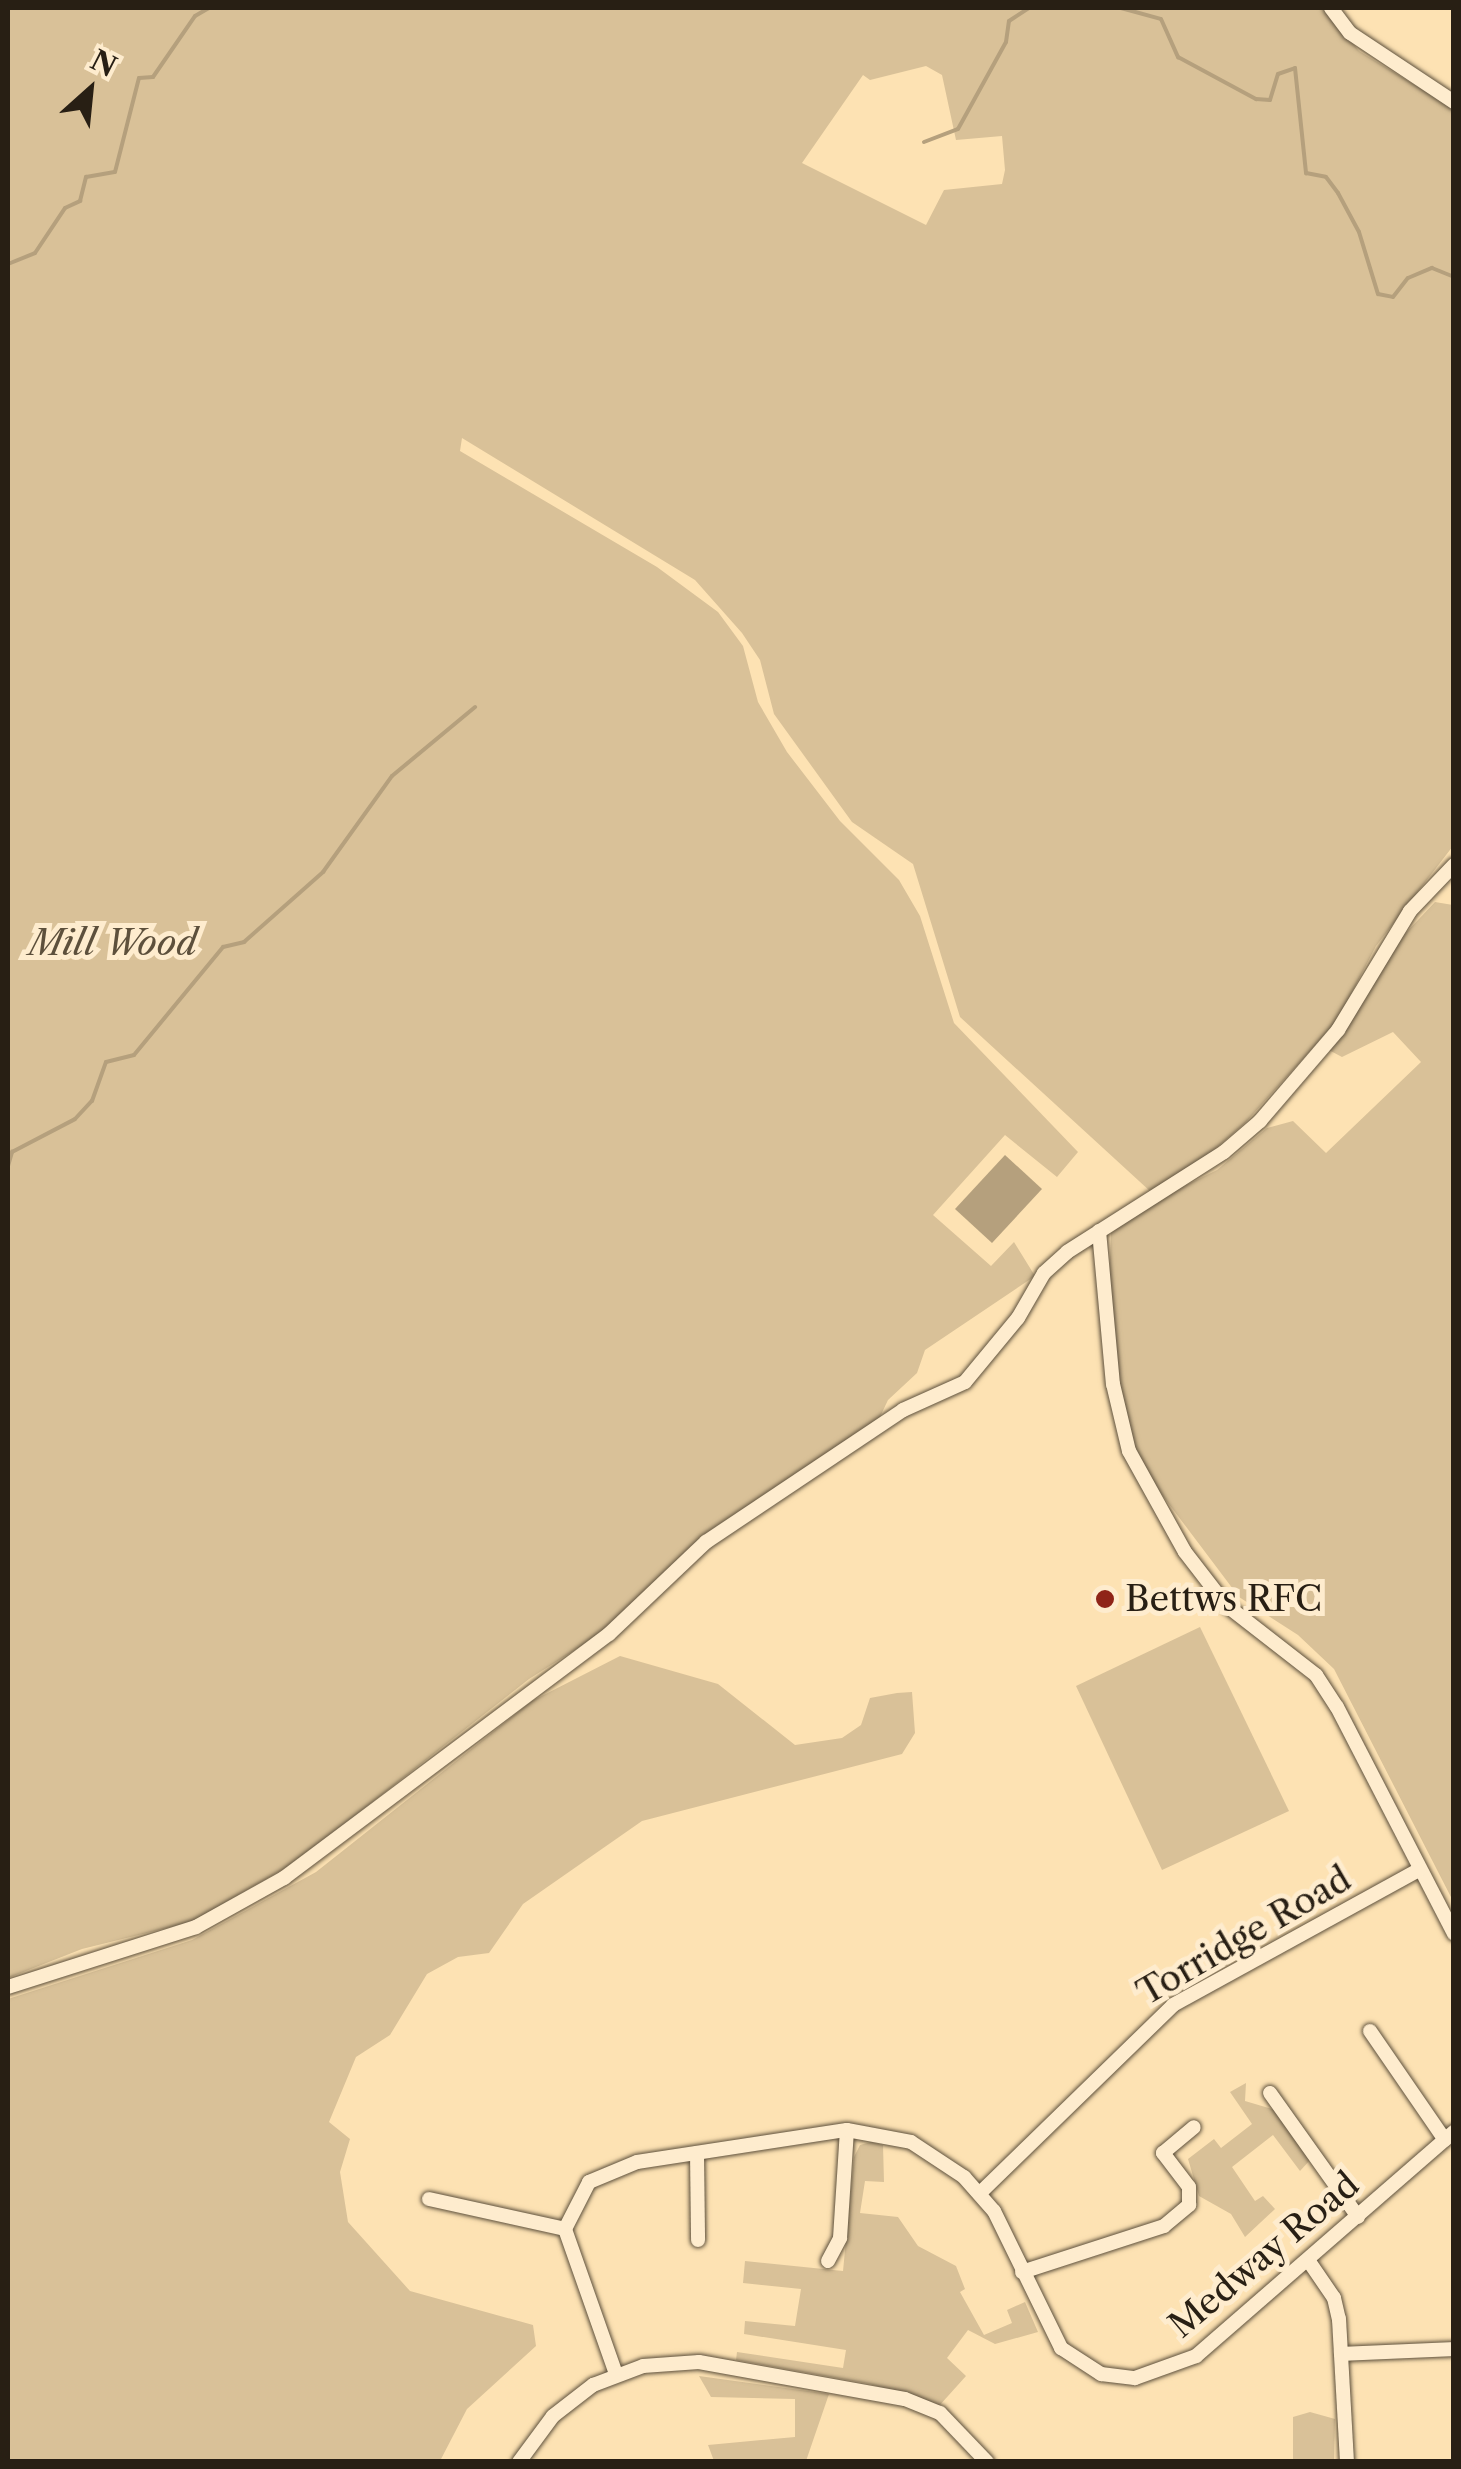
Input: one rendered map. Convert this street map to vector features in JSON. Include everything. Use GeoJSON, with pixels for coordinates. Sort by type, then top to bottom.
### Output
{"type":"FeatureCollection","features":[{"type":"Feature","properties":{"kind":"street"},"geometry":{"type":"LineString","coordinates":[[1330,8],[1350,33],[1454,102]]}},
{"type":"Feature","properties":{"kind":"street"},"geometry":{"type":"LineString","coordinates":[[8,1987],[196,1927],[326,1851],[545,1677],[609,1634],[706,1542],[903,1410],[965,1382],[1018,1318],[1044,1273],[1098,1231],[1224,1152],[1260,1120],[1338,1030],[1410,911],[1454,865]]}},
{"type":"Feature","properties":{"kind":"street"},"geometry":{"type":"LineString","coordinates":[[1098,1231],[1113,1384],[1129,1451],[1185,1552],[1226,1604],[1316,1675],[1368,1761],[1454,1934]]}},
{"type":"Feature","properties":{"kind":"street","name":"Torridge Road"},"geometry":{"type":"LineString","coordinates":[[980,2194],[1173,2005],[1420,1870]]}},
{"type":"Feature","properties":{"kind":"street"},"geometry":{"type":"LineString","coordinates":[[1370,2031],[1449,2136]]}},
{"type":"Feature","properties":{"kind":"street"},"geometry":{"type":"LineString","coordinates":[[1270,2094],[1358,2216]]}},
{"type":"Feature","properties":{"kind":"street"},"geometry":{"type":"LineString","coordinates":[[1022,2272],[1164,2226],[1189,2205],[1188,2187],[1162,2153],[1194,2127]]}},
{"type":"Feature","properties":{"kind":"street"},"geometry":{"type":"LineString","coordinates":[[828,2261],[840,2238],[846,2130]]}},
{"type":"Feature","properties":{"kind":"street","name":"Medway Road"},"geometry":{"type":"LineString","coordinates":[[565,2229],[580,2194],[602,2173],[698,2153],[846,2130],[912,2142],[980,2194],[1061,2348],[1101,2374],[1135,2378],[1196,2356],[1449,2136]]}},
{"type":"Feature","properties":{"kind":"street"},"geometry":{"type":"LineString","coordinates":[[698,2153],[698,2240]]}},
{"type":"Feature","properties":{"kind":"street"},"geometry":{"type":"LineString","coordinates":[[429,2199],[565,2229],[616,2374]]}},
{"type":"Feature","properties":{"kind":"street"},"geometry":{"type":"LineString","coordinates":[[1308,2260],[1334,2298],[1347,2462]]}},
{"type":"Feature","properties":{"kind":"street"},"geometry":{"type":"LineString","coordinates":[[1341,2354],[1454,2348]]}},
{"type":"Feature","properties":{"kind":"street"},"geometry":{"type":"LineString","coordinates":[[519,2462],[571,2399],[616,2374],[669,2363],[722,2364],[892,2396],[940,2414],[986,2462]]}},
{"type":"Feature","properties":{"kind":"green space","name":"Mill Wood"},"geometry":{"type":"Polygon","coordinates":[[[8,8],[1325,8],[1359,51],[1454,109],[1453,846],[1376,946],[1337,1021],[1245,1123],[1192,1169],[1151,1192],[960,1017],[913,864],[852,822],[774,714],[760,660],[742,633],[695,580],[462,438],[460,451],[657,567],[718,612],[743,646],[758,702],[787,752],[840,821],[899,880],[920,916],[954,1023],[1078,1152],[1057,1177],[1005,1135],[933,1215],[991,1266],[1014,1242],[1035,1276],[925,1350],[917,1373],[888,1400],[878,1421],[712,1529],[608,1629],[529,1679],[296,1862],[191,1922],[82,1949],[8,1978],[8,8]],[[926,66],[870,80],[863,75],[802,163],[926,225],[944,190],[1002,184],[1002,136],[956,140],[942,75],[926,66]]]}},
{"type":"Feature","properties":{"kind":"green space"},"geometry":{"type":"Polygon","coordinates":[[[1435,902],[1453,905],[1453,1901],[1334,1669],[1298,1635],[1239,1597],[1129,1451],[1108,1313],[1111,1233],[1156,1200],[1217,1170],[1267,1128],[1293,1121],[1326,1153],[1421,1062],[1393,1032],[1342,1057],[1325,1048],[1386,954],[1435,902]]]}},
{"type":"Feature","properties":{"kind":"green space"},"geometry":{"type":"Polygon","coordinates":[[[1200,1627],[1289,1811],[1162,1870],[1076,1686],[1200,1627]]]}},
{"type":"Feature","properties":{"kind":"green space"},"geometry":{"type":"Polygon","coordinates":[[[620,1656],[718,1684],[795,1745],[842,1738],[861,1725],[870,1698],[897,1693],[912,1692],[915,1733],[902,1754],[642,1821],[523,1904],[489,1953],[458,1957],[427,1974],[390,2035],[356,2057],[329,2122],[350,2139],[340,2172],[348,2222],[410,2291],[533,2325],[536,2346],[467,2409],[440,2461],[8,2461],[8,1999],[192,1940],[316,1872],[532,1701],[620,1656]]]}},
{"type":"Feature","properties":{"kind":"green space"},"geometry":{"type":"Polygon","coordinates":[[[1246,2083],[1245,2101],[1275,2110],[1311,2159],[1300,2171],[1273,2135],[1232,2167],[1255,2201],[1263,2196],[1275,2209],[1245,2237],[1231,2214],[1199,2196],[1188,2159],[1214,2139],[1221,2148],[1252,2124],[1230,2092],[1246,2083]]]}},
{"type":"Feature","properties":{"kind":"green space"},"geometry":{"type":"Polygon","coordinates":[[[860,2145],[883,2145],[884,2182],[865,2181],[860,2213],[898,2217],[918,2246],[956,2266],[965,2289],[960,2292],[984,2335],[1012,2323],[1007,2310],[1025,2302],[1038,2332],[995,2344],[968,2330],[947,2358],[966,2376],[939,2406],[870,2384],[736,2360],[737,2352],[843,2368],[846,2350],[744,2334],[745,2321],[795,2326],[801,2289],[743,2283],[745,2261],[843,2271],[854,2157],[860,2145]]]}},
{"type":"Feature","properties":{"kind":"green space"},"geometry":{"type":"Polygon","coordinates":[[[699,2376],[829,2394],[806,2461],[714,2461],[708,2445],[795,2437],[795,2399],[711,2397],[699,2376]]]}},
{"type":"Feature","properties":{"kind":"green space"},"geometry":{"type":"Polygon","coordinates":[[[1310,2412],[1335,2419],[1334,2461],[1293,2461],[1293,2417],[1310,2412]]]}},
{"type":"Feature","properties":{"kind":"shaded area"},"geometry":{"type":"Polygon","coordinates":[[[1005,1155],[1042,1189],[992,1243],[955,1209],[1005,1155]]]}},
{"type":"Feature","properties":{"kind":"waterway"},"geometry":{"type":"LineString","coordinates":[[8,264],[35,253],[65,208],[80,201],[86,177],[115,172],[139,78],[153,77],[195,16],[209,8]]}},
{"type":"Feature","properties":{"kind":"waterway"},"geometry":{"type":"LineString","coordinates":[[924,142],[958,129],[1006,42],[1009,21],[1029,8]]}},
{"type":"Feature","properties":{"kind":"waterway"},"geometry":{"type":"LineString","coordinates":[[1121,8],[1161,19],[1178,57],[1256,99],[1270,100],[1278,74],[1295,68],[1306,173],[1326,177],[1338,193],[1359,232],[1378,294],[1393,297],[1408,278],[1432,268],[1454,277]]}},
{"type":"Feature","properties":{"kind":"waterway"},"geometry":{"type":"LineString","coordinates":[[8,1166],[12,1152],[75,1119],[92,1101],[106,1062],[134,1055],[223,947],[244,942],[323,872],[392,776],[475,707]]}},
{"type":"Feature","properties":{"kind":"waterway"},"geometry":{"type":"LineString","coordinates":[[8,1187],[8,1216]]}},
{"type":"Feature","properties":{"kind":"waterway"},"geometry":{"type":"LineString","coordinates":[[8,1261],[8,1266]]}},
{"type":"Feature","properties":{"kind":"place","name":"Bettws RFC"},"geometry":{"type":"Point","coordinates":[1105,1599]}}]}
